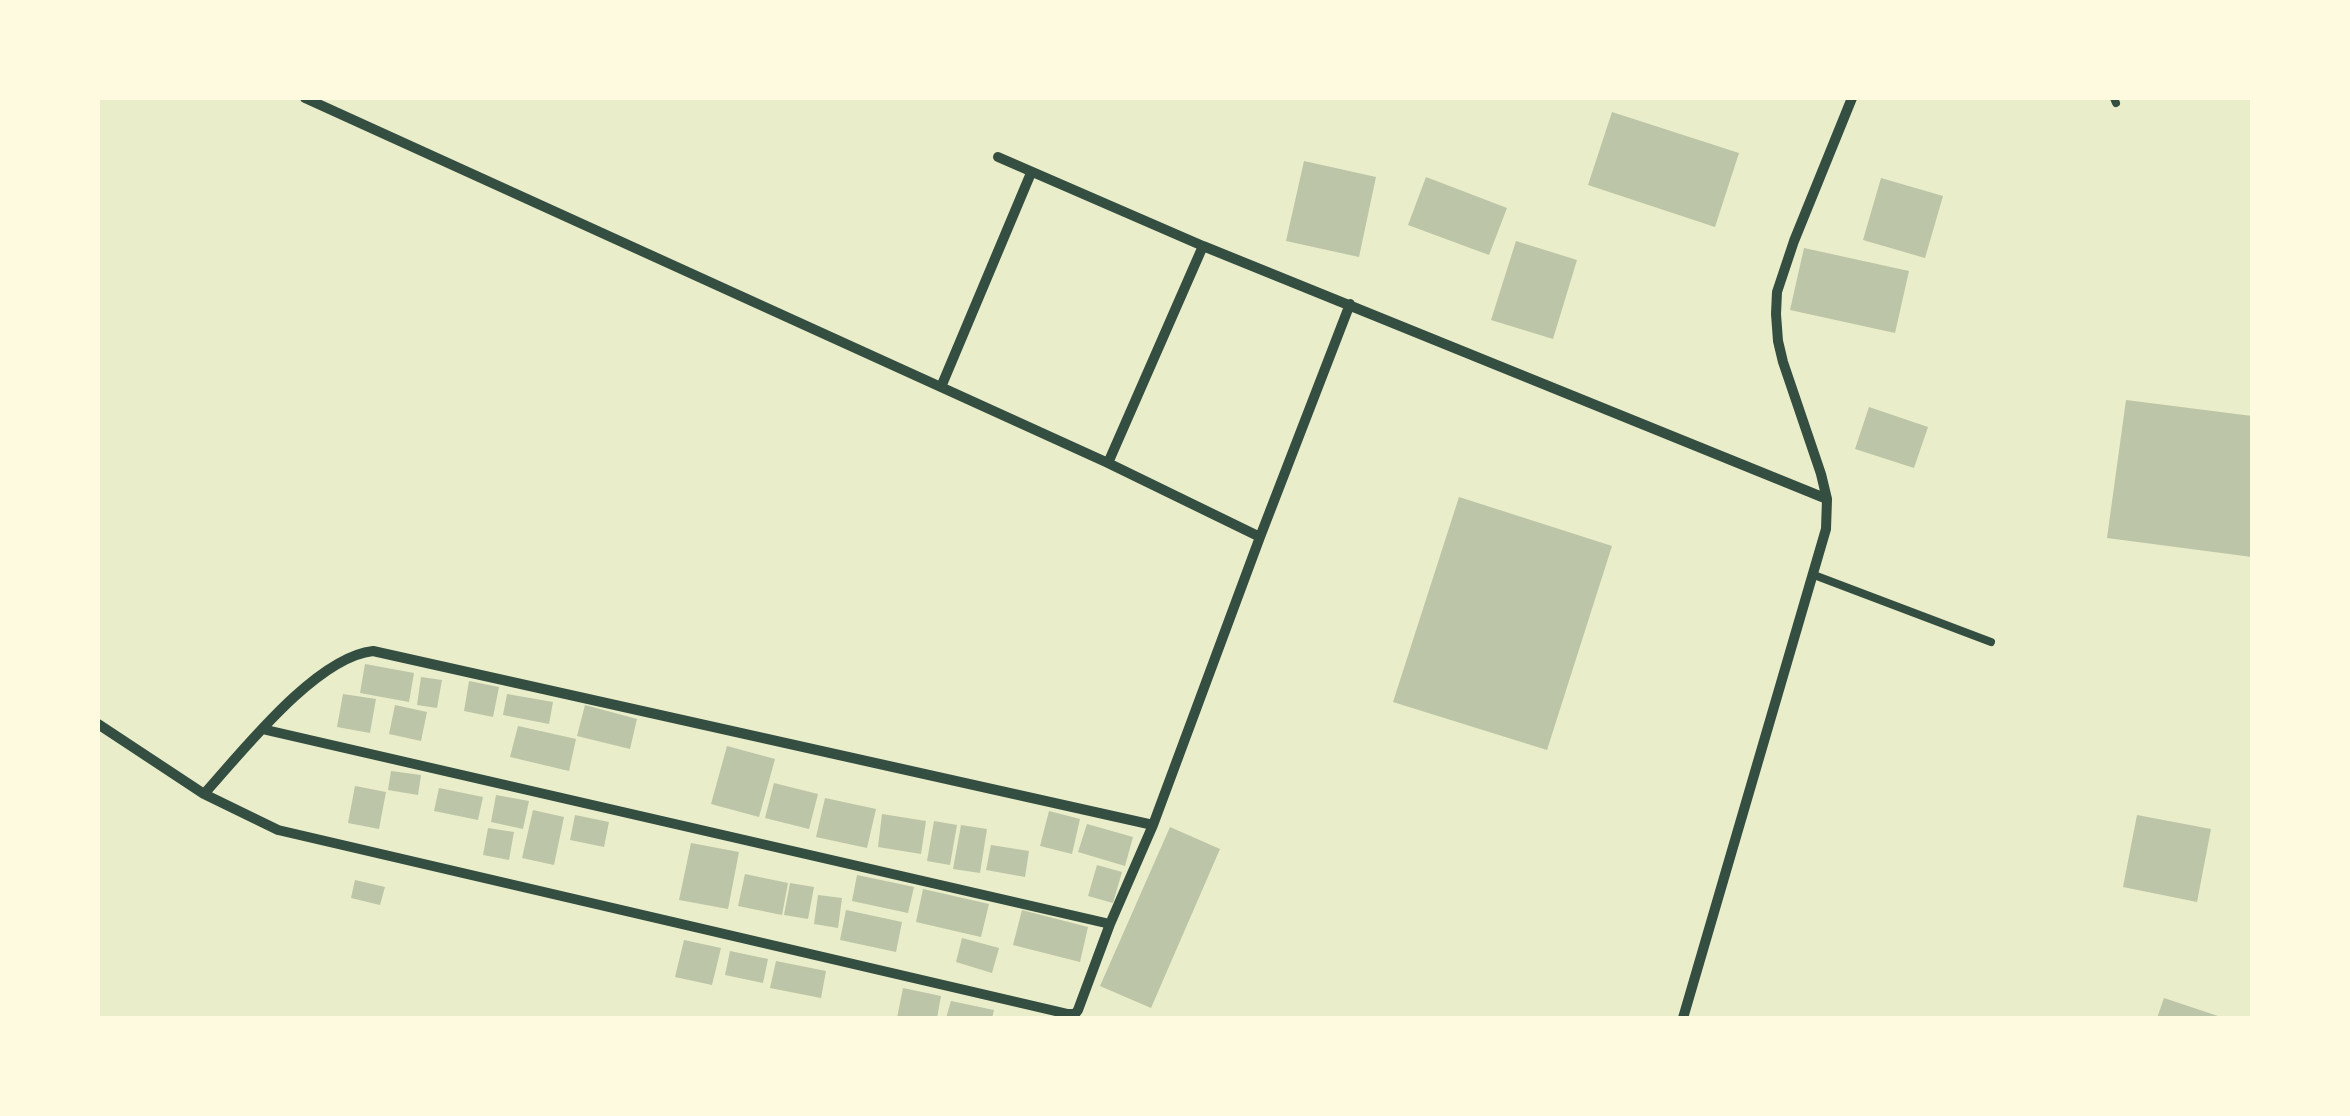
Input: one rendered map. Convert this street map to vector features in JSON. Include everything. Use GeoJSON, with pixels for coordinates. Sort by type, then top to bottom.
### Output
{"type":"FeatureCollection","features":[{"type":"Feature","properties":{"kind":"street"},"geometry":{"type":"LineString","coordinates":[[306,98],[1108,463],[1260,537]]}},
{"type":"Feature","properties":{"kind":"street"},"geometry":{"type":"LineString","coordinates":[[1684,1018],[1826,529],[1827,499],[1783,362],[1777,292],[1852,98]]}},
{"type":"Feature","properties":{"kind":"street"},"geometry":{"type":"LineString","coordinates":[[998,157],[1203,246],[1827,499]]}},
{"type":"Feature","properties":{"kind":"street"},"geometry":{"type":"LineString","coordinates":[[941,387],[1031,173]]}},
{"type":"Feature","properties":{"kind":"street"},"geometry":{"type":"LineString","coordinates":[[1108,463],[1203,246]]}},
{"type":"Feature","properties":{"kind":"street"},"geometry":{"type":"LineString","coordinates":[[98,724],[204,794],[288,833],[1075,1014],[1154,825],[1350,304]]}},
{"type":"Feature","properties":{"kind":"street"},"geometry":{"type":"LineString","coordinates":[[204,794],[262,730],[327,671],[357,654],[374,650],[1154,825]]}},
{"type":"Feature","properties":{"kind":"street"},"geometry":{"type":"LineString","coordinates":[[262,730],[1110,924]]}},
{"type":"Feature","properties":{"kind":"lane"},"geometry":{"type":"LineString","coordinates":[[1814,574],[1991,642]]}},
{"type":"Feature","properties":{"kind":"building"},"geometry":{"type":"Polygon","coordinates":[[[1612,112],[1739,153],[1715,227],[1588,185],[1612,112]]]}},
{"type":"Feature","properties":{"kind":"building"},"geometry":{"type":"Polygon","coordinates":[[[1304,161],[1376,177],[1359,257],[1286,241],[1304,161]]]}},
{"type":"Feature","properties":{"kind":"building"},"geometry":{"type":"Polygon","coordinates":[[[1426,177],[1507,208],[1489,255],[1408,225],[1426,177]]]}},
{"type":"Feature","properties":{"kind":"building"},"geometry":{"type":"Polygon","coordinates":[[[1881,178],[1943,196],[1925,258],[1863,240],[1881,178]]]}},
{"type":"Feature","properties":{"kind":"building"},"geometry":{"type":"Polygon","coordinates":[[[1516,241],[1577,260],[1553,339],[1491,320],[1516,241]]]}},
{"type":"Feature","properties":{"kind":"building"},"geometry":{"type":"Polygon","coordinates":[[[1804,248],[1909,271],[1895,333],[1790,310],[1804,248]]]}},
{"type":"Feature","properties":{"kind":"building"},"geometry":{"type":"Polygon","coordinates":[[[2126,400],[2252,416],[2252,557],[2107,538],[2126,400]]]}},
{"type":"Feature","properties":{"kind":"building"},"geometry":{"type":"Polygon","coordinates":[[[1869,407],[1928,427],[1914,468],[1855,449],[1869,407]]]}},
{"type":"Feature","properties":{"kind":"building"},"geometry":{"type":"Polygon","coordinates":[[[1459,497],[1612,546],[1547,750],[1393,702],[1459,497]]]}},
{"type":"Feature","properties":{"kind":"building"},"geometry":{"type":"Polygon","coordinates":[[[365,664],[414,673],[409,702],[360,693],[365,664]]]}},
{"type":"Feature","properties":{"kind":"building"},"geometry":{"type":"Polygon","coordinates":[[[421,677],[442,680],[437,708],[417,705],[421,677]]]}},
{"type":"Feature","properties":{"kind":"building"},"geometry":{"type":"Polygon","coordinates":[[[469,681],[499,687],[493,717],[464,711],[469,681]]]}},
{"type":"Feature","properties":{"kind":"building"},"geometry":{"type":"Polygon","coordinates":[[[343,694],[376,699],[370,733],[337,727],[343,694]]]}},
{"type":"Feature","properties":{"kind":"building"},"geometry":{"type":"Polygon","coordinates":[[[507,694],[553,702],[549,724],[503,715],[507,694]]]}},
{"type":"Feature","properties":{"kind":"building"},"geometry":{"type":"Polygon","coordinates":[[[395,705],[427,712],[421,741],[389,734],[395,705]]]}},
{"type":"Feature","properties":{"kind":"building"},"geometry":{"type":"Polygon","coordinates":[[[585,705],[637,719],[630,749],[577,736],[585,705]]]}},
{"type":"Feature","properties":{"kind":"building"},"geometry":{"type":"Polygon","coordinates":[[[518,726],[576,739],[569,771],[510,757],[518,726]]]}},
{"type":"Feature","properties":{"kind":"building"},"geometry":{"type":"Polygon","coordinates":[[[727,746],[775,759],[759,817],[711,804],[727,746]]]}},
{"type":"Feature","properties":{"kind":"building"},"geometry":{"type":"Polygon","coordinates":[[[391,771],[421,775],[418,795],[388,790],[391,771]]]}},
{"type":"Feature","properties":{"kind":"building"},"geometry":{"type":"Polygon","coordinates":[[[774,783],[818,794],[809,829],[765,818],[774,783]]]}},
{"type":"Feature","properties":{"kind":"building"},"geometry":{"type":"Polygon","coordinates":[[[355,786],[386,792],[379,829],[348,823],[355,786]]]}},
{"type":"Feature","properties":{"kind":"building"},"geometry":{"type":"Polygon","coordinates":[[[439,788],[483,797],[478,820],[434,811],[439,788]]]}},
{"type":"Feature","properties":{"kind":"building"},"geometry":{"type":"Polygon","coordinates":[[[496,795],[529,801],[523,829],[491,822],[496,795]]]}},
{"type":"Feature","properties":{"kind":"building"},"geometry":{"type":"Polygon","coordinates":[[[825,798],[876,809],[867,848],[816,837],[825,798]]]}},
{"type":"Feature","properties":{"kind":"building"},"geometry":{"type":"Polygon","coordinates":[[[533,810],[564,817],[554,865],[522,858],[533,810]]]}},
{"type":"Feature","properties":{"kind":"building"},"geometry":{"type":"Polygon","coordinates":[[[1049,811],[1080,819],[1072,854],[1040,846],[1049,811]]]}},
{"type":"Feature","properties":{"kind":"building"},"geometry":{"type":"Polygon","coordinates":[[[882,814],[926,821],[921,854],[878,847],[882,814]]]}},
{"type":"Feature","properties":{"kind":"building"},"geometry":{"type":"Polygon","coordinates":[[[575,815],[609,822],[604,847],[570,840],[575,815]]]}},
{"type":"Feature","properties":{"kind":"building"},"geometry":{"type":"Polygon","coordinates":[[[2137,815],[2211,829],[2197,902],[2123,887],[2137,815]]]}},
{"type":"Feature","properties":{"kind":"building"},"geometry":{"type":"Polygon","coordinates":[[[934,821],[957,825],[950,865],[927,861],[934,821]]]}},
{"type":"Feature","properties":{"kind":"building"},"geometry":{"type":"Polygon","coordinates":[[[1087,824],[1133,837],[1125,866],[1078,852],[1087,824]]]}},
{"type":"Feature","properties":{"kind":"building"},"geometry":{"type":"Polygon","coordinates":[[[961,825],[987,829],[980,873],[953,869],[961,825]]]}},
{"type":"Feature","properties":{"kind":"building"},"geometry":{"type":"Polygon","coordinates":[[[1170,827],[1220,849],[1151,1008],[1100,986],[1170,827]]]}},
{"type":"Feature","properties":{"kind":"building"},"geometry":{"type":"Polygon","coordinates":[[[488,828],[514,832],[509,860],[483,855],[488,828]]]}},
{"type":"Feature","properties":{"kind":"building"},"geometry":{"type":"Polygon","coordinates":[[[691,843],[739,852],[728,909],[679,900],[691,843]]]}},
{"type":"Feature","properties":{"kind":"building"},"geometry":{"type":"Polygon","coordinates":[[[991,845],[1029,851],[1025,877],[986,870],[991,845]]]}},
{"type":"Feature","properties":{"kind":"building"},"geometry":{"type":"Polygon","coordinates":[[[1097,865],[1122,872],[1113,903],[1088,896],[1097,865]]]}},
{"type":"Feature","properties":{"kind":"building"},"geometry":{"type":"Polygon","coordinates":[[[745,874],[788,883],[782,915],[738,906],[745,874]]]}},
{"type":"Feature","properties":{"kind":"building"},"geometry":{"type":"Polygon","coordinates":[[[857,875],[914,887],[908,913],[852,901],[857,875]]]}},
{"type":"Feature","properties":{"kind":"building"},"geometry":{"type":"Polygon","coordinates":[[[355,880],[385,887],[380,905],[351,898],[355,880]]]}},
{"type":"Feature","properties":{"kind":"building"},"geometry":{"type":"Polygon","coordinates":[[[790,883],[814,887],[808,919],[784,915],[790,883]]]}},
{"type":"Feature","properties":{"kind":"building"},"geometry":{"type":"Polygon","coordinates":[[[923,889],[989,904],[981,937],[916,922],[923,889]]]}},
{"type":"Feature","properties":{"kind":"building"},"geometry":{"type":"Polygon","coordinates":[[[818,895],[842,898],[838,928],[814,924],[818,895]]]}},
{"type":"Feature","properties":{"kind":"building"},"geometry":{"type":"Polygon","coordinates":[[[846,910],[902,922],[896,952],[840,940],[846,910]]]}},
{"type":"Feature","properties":{"kind":"building"},"geometry":{"type":"Polygon","coordinates":[[[1022,910],[1088,927],[1080,962],[1013,945],[1022,910]]]}},
{"type":"Feature","properties":{"kind":"building"},"geometry":{"type":"Polygon","coordinates":[[[962,938],[999,948],[992,973],[956,962],[962,938]]]}},
{"type":"Feature","properties":{"kind":"building"},"geometry":{"type":"Polygon","coordinates":[[[684,940],[721,948],[712,985],[675,977],[684,940]]]}},
{"type":"Feature","properties":{"kind":"building"},"geometry":{"type":"Polygon","coordinates":[[[730,951],[768,959],[763,983],[725,975],[730,951]]]}},
{"type":"Feature","properties":{"kind":"building"},"geometry":{"type":"Polygon","coordinates":[[[776,961],[826,971],[821,998],[770,988],[776,961]]]}},
{"type":"Feature","properties":{"kind":"building"},"geometry":{"type":"Polygon","coordinates":[[[903,988],[941,996],[937,1018],[897,1018],[903,988]]]}},
{"type":"Feature","properties":{"kind":"building"},"geometry":{"type":"Polygon","coordinates":[[[2164,998],[2224,1018],[2157,1018],[2164,998]]]}},
{"type":"Feature","properties":{"kind":"building"},"geometry":{"type":"Polygon","coordinates":[[[951,1001],[994,1010],[992,1018],[946,1018],[951,1001]]]}}]}
